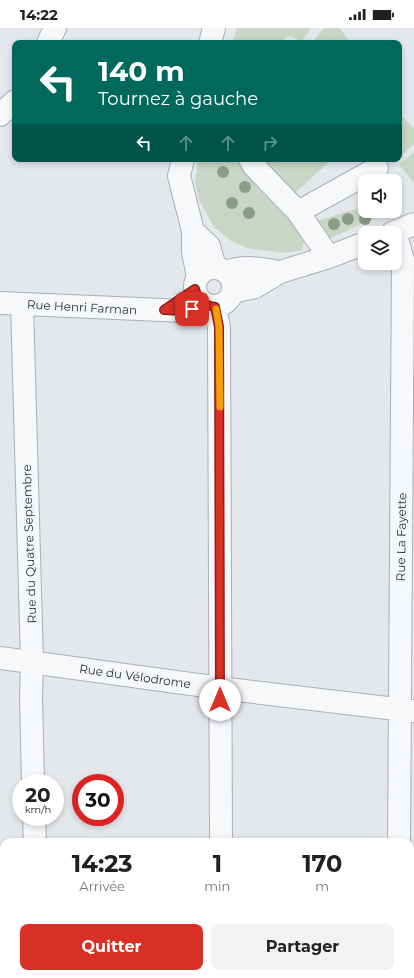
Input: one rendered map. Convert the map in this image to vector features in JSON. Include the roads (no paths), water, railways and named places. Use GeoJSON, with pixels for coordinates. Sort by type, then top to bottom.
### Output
{"type":"FeatureCollection","features":[{"type":"Feature","properties":{"kind":"street"},"geometry":{"type":"LineString","coordinates":[[49,40],[55,28]]}},
{"type":"Feature","properties":{"kind":"street"},"geometry":{"type":"LineString","coordinates":[[211,40],[214,28]]}},
{"type":"Feature","properties":{"kind":"street"},"geometry":{"type":"LineString","coordinates":[[0,115],[12,104]]}},
{"type":"Feature","properties":{"kind":"street"},"geometry":{"type":"LineString","coordinates":[[182,162],[179,176],[193,231],[193,252],[212,287],[219,335],[221,838]]}},
{"type":"Feature","properties":{"kind":"street"},"geometry":{"type":"LineString","coordinates":[[252,162],[298,212],[329,257],[358,246]]}},
{"type":"Feature","properties":{"kind":"street"},"geometry":{"type":"LineString","coordinates":[[298,212],[377,168]]}},
{"type":"Feature","properties":{"kind":"street","name":"Rue La Fayette"},"geometry":{"type":"LineString","coordinates":[[399,838],[407,710],[402,250]]}},
{"type":"Feature","properties":{"kind":"street","name":"Rue Henri Farman"},"geometry":{"type":"LineString","coordinates":[[0,303],[185,311],[236,268],[280,272],[329,257]]}},
{"type":"Feature","properties":{"kind":"street","name":"Rue du Quatre Septembre"},"geometry":{"type":"LineString","coordinates":[[22,304],[32,662],[31,697],[33,774]]}},
{"type":"Feature","properties":{"kind":"street","name":"Rue du Vélodrome"},"geometry":{"type":"LineString","coordinates":[[0,658],[220,688],[407,710]]}},
{"type":"Feature","properties":{"kind":"street"},"geometry":{"type":"LineString","coordinates":[[34,826],[35,838]]}}]}
